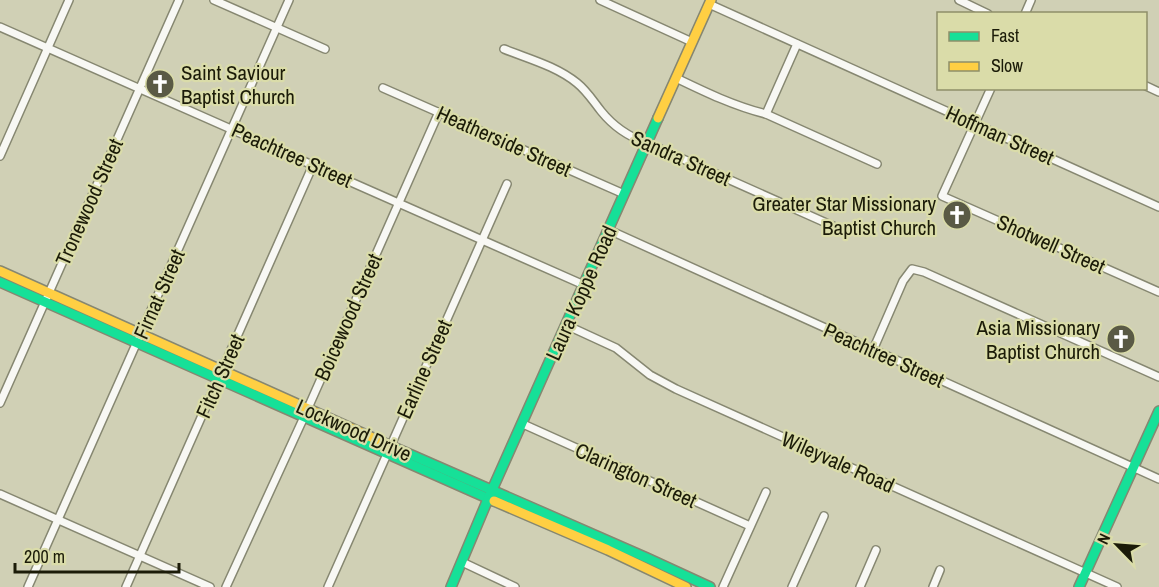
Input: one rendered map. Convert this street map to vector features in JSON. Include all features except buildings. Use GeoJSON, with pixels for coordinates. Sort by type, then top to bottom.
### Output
{"type":"FeatureCollection","features":[{"type":"Feature","properties":{"kind":"main road","name":"Laura Koppe Road"},"geometry":{"type":"LineString","coordinates":[[451,587],[710,2]]}},
{"type":"Feature","properties":{"kind":"main road","name":"Lockwood Drive"},"geometry":{"type":"LineString","coordinates":[[0,271],[47,298]]}},
{"type":"Feature","properties":{"kind":"main road","name":"Lockwood Drive"},"geometry":{"type":"LineString","coordinates":[[0,282],[47,298],[221,375],[490,495],[686,587]]}},
{"type":"Feature","properties":{"kind":"main road"},"geometry":{"type":"LineString","coordinates":[[1079,587],[1159,411]]}},
{"type":"Feature","properties":{"kind":"main road","name":"Lockwood Drive"},"geometry":{"type":"LineString","coordinates":[[490,495],[597,536],[710,587]]}},
{"type":"Feature","properties":{"kind":"street"},"geometry":{"type":"LineString","coordinates":[[0,156],[69,0]]}},
{"type":"Feature","properties":{"kind":"street","name":"Tronewood Street"},"geometry":{"type":"LineString","coordinates":[[0,403],[179,0]]}},
{"type":"Feature","properties":{"kind":"street"},"geometry":{"type":"LineString","coordinates":[[214,0],[325,49]]}},
{"type":"Feature","properties":{"kind":"street","name":"Firnat Street"},"geometry":{"type":"LineString","coordinates":[[28,587],[289,0]]}},
{"type":"Feature","properties":{"kind":"street"},"geometry":{"type":"LineString","coordinates":[[600,0],[692,42]]}},
{"type":"Feature","properties":{"kind":"street"},"geometry":{"type":"LineString","coordinates":[[959,0],[984,12]]}},
{"type":"Feature","properties":{"kind":"street","name":"Hoffman Street"},"geometry":{"type":"LineString","coordinates":[[710,2],[797,44],[1159,207]]}},
{"type":"Feature","properties":{"kind":"street","name":"Peachtree Street"},"geometry":{"type":"LineString","coordinates":[[0,27],[584,285]]}},
{"type":"Feature","properties":{"kind":"street"},"geometry":{"type":"LineString","coordinates":[[765,114],[797,44]]}},
{"type":"Feature","properties":{"kind":"street","name":"Sandra Street"},"geometry":{"type":"LineString","coordinates":[[504,49],[562,72],[589,93],[615,125],[634,139],[842,230]]}},
{"type":"Feature","properties":{"kind":"street"},"geometry":{"type":"LineString","coordinates":[[676,78],[748,110],[765,114],[877,164]]}},
{"type":"Feature","properties":{"kind":"street","name":"Heatherside Street"},"geometry":{"type":"LineString","coordinates":[[384,88],[624,194]]}},
{"type":"Feature","properties":{"kind":"street"},"geometry":{"type":"LineString","coordinates":[[975,124],[990,90]]}},
{"type":"Feature","properties":{"kind":"street","name":"Boicewood Street"},"geometry":{"type":"LineString","coordinates":[[226,587],[439,112]]}},
{"type":"Feature","properties":{"kind":"street","name":"Shotwell Street"},"geometry":{"type":"LineString","coordinates":[[975,124],[942,196],[1159,292]]}},
{"type":"Feature","properties":{"kind":"street","name":"Fitch Street"},"geometry":{"type":"LineString","coordinates":[[126,587],[313,165]]}},
{"type":"Feature","properties":{"kind":"street","name":"Earline Street"},"geometry":{"type":"LineString","coordinates":[[328,587],[507,184]]}},
{"type":"Feature","properties":{"kind":"street","name":"Peachtree Street"},"geometry":{"type":"LineString","coordinates":[[609,230],[1159,479]]}},
{"type":"Feature","properties":{"kind":"street"},"geometry":{"type":"LineString","coordinates":[[873,350],[903,281],[912,270],[924,272],[1159,377]]}},
{"type":"Feature","properties":{"kind":"street","name":"Wileyvale Road"},"geometry":{"type":"LineString","coordinates":[[566,325],[616,348],[650,375],[676,389],[1117,587]]}},
{"type":"Feature","properties":{"kind":"street","name":"Clarington Street"},"geometry":{"type":"LineString","coordinates":[[523,424],[750,526]]}},
{"type":"Feature","properties":{"kind":"street"},"geometry":{"type":"LineString","coordinates":[[723,587],[766,492]]}},
{"type":"Feature","properties":{"kind":"street"},"geometry":{"type":"LineString","coordinates":[[0,494],[210,587]]}},
{"type":"Feature","properties":{"kind":"street"},"geometry":{"type":"LineString","coordinates":[[792,587],[824,516]]}},
{"type":"Feature","properties":{"kind":"street"},"geometry":{"type":"LineString","coordinates":[[860,587],[876,550]]}},
{"type":"Feature","properties":{"kind":"street"},"geometry":{"type":"LineString","coordinates":[[462,562],[515,587]]}},
{"type":"Feature","properties":{"kind":"street"},"geometry":{"type":"LineString","coordinates":[[933,587],[940,570]]}},
{"type":"Feature","properties":{"kind":"traffic: fast"},"geometry":{"type":"LineString","coordinates":[[451,587],[658,118]]}},
{"type":"Feature","properties":{"kind":"traffic: fast"},"geometry":{"type":"LineString","coordinates":[[0,282],[494,501]]}},
{"type":"Feature","properties":{"kind":"traffic: fast"},"geometry":{"type":"LineString","coordinates":[[1079,587],[1159,411]]}},
{"type":"Feature","properties":{"kind":"traffic: fast"},"geometry":{"type":"LineString","coordinates":[[391,446],[710,587]]}},
{"type":"Feature","properties":{"kind":"traffic: slow"},"geometry":{"type":"LineString","coordinates":[[658,118],[711,0]]}},
{"type":"Feature","properties":{"kind":"traffic: slow"},"geometry":{"type":"LineString","coordinates":[[0,271],[391,446]]}},
{"type":"Feature","properties":{"kind":"traffic: slow"},"geometry":{"type":"LineString","coordinates":[[494,501],[608,550],[686,587]]}},
{"type":"Feature","properties":{"kind":"place","name":"Saint Saviour Baptist Church"},"geometry":{"type":"Point","coordinates":[160,84]}},
{"type":"Feature","properties":{"kind":"place","name":"Greater Star Missionary Baptist Church"},"geometry":{"type":"Point","coordinates":[957,215]}},
{"type":"Feature","properties":{"kind":"place","name":"Asia Missionary Baptist Church"},"geometry":{"type":"Point","coordinates":[1121,339]}}]}
